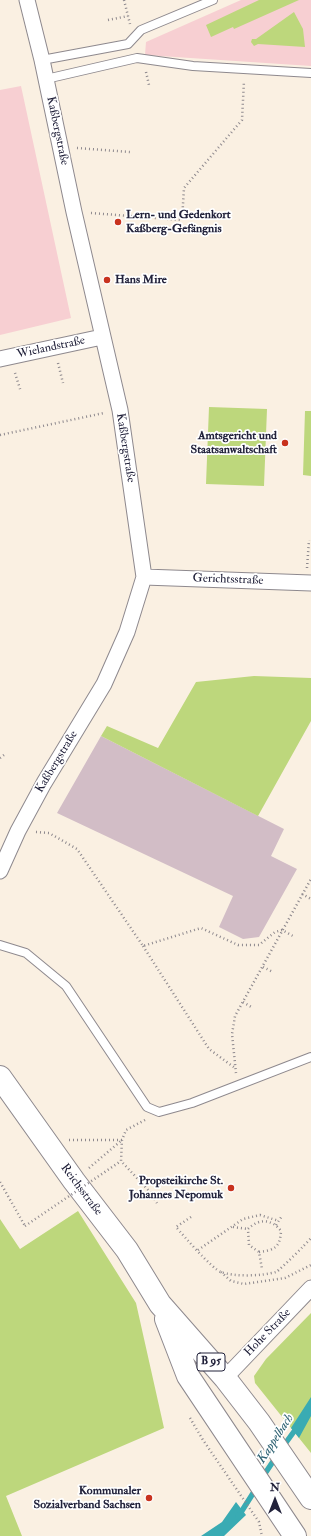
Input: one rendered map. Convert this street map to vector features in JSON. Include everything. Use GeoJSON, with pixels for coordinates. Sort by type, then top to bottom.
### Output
{"type":"FeatureCollection","features":[{"type":"Feature","properties":{"kind":"main road","name":"Reichsstraße"},"geometry":{"type":"LineString","coordinates":[[3,1085],[127,1250],[160,1304],[225,1378],[259,1422],[311,1498]]}},
{"type":"Feature","properties":{"kind":"main road","name":"Reichsstraße"},"geometry":{"type":"LineString","coordinates":[[160,1304],[188,1376],[294,1536]]}},
{"type":"Feature","properties":{"kind":"street","name":"Kaßbergstraße"},"geometry":{"type":"LineString","coordinates":[[0,871],[18,831],[44,783],[104,684],[127,632],[144,577],[120,410],[102,337],[42,60],[27,0]]}},
{"type":"Feature","properties":{"kind":"street","name":"Wielandstraße"},"geometry":{"type":"LineString","coordinates":[[5,358],[102,337]]}},
{"type":"Feature","properties":{"kind":"street","name":"Gerichtsstraße"},"geometry":{"type":"LineString","coordinates":[[144,577],[309,583]]}},
{"type":"Feature","properties":{"kind":"street","name":"Hohe Straße"},"geometry":{"type":"LineString","coordinates":[[225,1378],[311,1288]]}},
{"type":"Feature","properties":{"kind":"lane"},"geometry":{"type":"LineString","coordinates":[[42,60],[128,44],[140,30],[213,0]]}},
{"type":"Feature","properties":{"kind":"lane"},"geometry":{"type":"LineString","coordinates":[[46,78],[137,58],[193,66],[311,73]]}},
{"type":"Feature","properties":{"kind":"lane"},"geometry":{"type":"LineString","coordinates":[[0,945],[26,953],[66,986],[147,1107],[160,1112],[192,1103],[311,1057]]}},
{"type":"Feature","properties":{"kind":"path"},"geometry":{"type":"LineString","coordinates":[[124,0],[133,38]]}},
{"type":"Feature","properties":{"kind":"path"},"geometry":{"type":"LineString","coordinates":[[108,20],[128,16]]}},
{"type":"Feature","properties":{"kind":"path"},"geometry":{"type":"LineString","coordinates":[[74,212],[182,220],[184,188],[242,120],[245,69]]}},
{"type":"Feature","properties":{"kind":"path"},"geometry":{"type":"LineString","coordinates":[[60,146],[130,152]]}},
{"type":"Feature","properties":{"kind":"path"},"geometry":{"type":"LineString","coordinates":[[54,348],[63,383]]}},
{"type":"Feature","properties":{"kind":"path"},"geometry":{"type":"LineString","coordinates":[[5,358],[21,392]]}},
{"type":"Feature","properties":{"kind":"path"},"geometry":{"type":"LineString","coordinates":[[0,435],[120,410]]}},
{"type":"Feature","properties":{"kind":"path"},"geometry":{"type":"LineString","coordinates":[[309,540],[309,583]]}},
{"type":"Feature","properties":{"kind":"path"},"geometry":{"type":"LineString","coordinates":[[0,758],[4,755]]}},
{"type":"Feature","properties":{"kind":"path"},"geometry":{"type":"LineString","coordinates":[[18,831],[49,833],[77,849],[143,946],[209,1049],[235,1068],[232,1034],[235,1016],[264,967],[282,930],[311,879]]}},
{"type":"Feature","properties":{"kind":"path"},"geometry":{"type":"LineString","coordinates":[[302,894],[311,899]]}},
{"type":"Feature","properties":{"kind":"path"},"geometry":{"type":"LineString","coordinates":[[143,946],[201,928],[238,945],[259,946],[275,932],[282,930],[293,936]]}},
{"type":"Feature","properties":{"kind":"path"},"geometry":{"type":"LineString","coordinates":[[264,967],[273,972]]}},
{"type":"Feature","properties":{"kind":"path"},"geometry":{"type":"LineString","coordinates":[[243,1002],[253,1008]]}},
{"type":"Feature","properties":{"kind":"path"},"geometry":{"type":"LineString","coordinates":[[157,1203],[151,1193],[121,1161],[122,1140],[126,1130],[160,1112]]}},
{"type":"Feature","properties":{"kind":"path"},"geometry":{"type":"LineString","coordinates":[[68,1140],[122,1140]]}},
{"type":"Feature","properties":{"kind":"path"},"geometry":{"type":"LineString","coordinates":[[88,1168],[122,1140]]}},
{"type":"Feature","properties":{"kind":"path"},"geometry":{"type":"LineString","coordinates":[[0,1182],[25,1226],[121,1161]]}},
{"type":"Feature","properties":{"kind":"path"},"geometry":{"type":"LineString","coordinates":[[198,1250],[243,1219],[260,1215],[279,1221]]}},
{"type":"Feature","properties":{"kind":"path"},"geometry":{"type":"LineString","coordinates":[[276,1225],[282,1216]]}},
{"type":"Feature","properties":{"kind":"path"},"geometry":{"type":"LineString","coordinates":[[192,1217],[176,1227],[203,1257],[232,1280],[244,1284],[285,1278],[311,1265]]}},
{"type":"Feature","properties":{"kind":"path"},"geometry":{"type":"LineString","coordinates":[[260,1221],[267,1221],[276,1225],[281,1231],[281,1239],[277,1246],[272,1250],[259,1252],[249,1245],[248,1229],[252,1225],[260,1221]]}},
{"type":"Feature","properties":{"kind":"path"},"geometry":{"type":"LineString","coordinates":[[232,1226],[248,1229]]}},
{"type":"Feature","properties":{"kind":"path"},"geometry":{"type":"LineString","coordinates":[[220,1272],[244,1275],[277,1272],[303,1248],[311,1238]]}},
{"type":"Feature","properties":{"kind":"path"},"geometry":{"type":"LineString","coordinates":[[259,1252],[262,1269]]}},
{"type":"Feature","properties":{"kind":"path"},"geometry":{"type":"LineString","coordinates":[[203,1440],[259,1522],[262,1536]]}},
{"type":"Feature","properties":{"kind":"shaded area"},"geometry":{"type":"Polygon","coordinates":[[[241,0],[311,0],[311,66],[145,55],[146,42],[241,0]]]}},
{"type":"Feature","properties":{"kind":"shaded area"},"geometry":{"type":"Polygon","coordinates":[[[21,86],[71,318],[0,335],[0,90],[21,86]]]}},
{"type":"Feature","properties":{"kind":"shaded area"},"geometry":{"type":"Polygon","coordinates":[[[101,736],[284,829],[271,856],[297,869],[259,937],[243,939],[219,927],[233,896],[57,813],[101,736]]]}},
{"type":"Feature","properties":{"kind":"green space"},"geometry":{"type":"Polygon","coordinates":[[[259,0],[299,0],[234,29],[233,27],[211,37],[206,25],[259,0]]]}},
{"type":"Feature","properties":{"kind":"green space"},"geometry":{"type":"Polygon","coordinates":[[[294,12],[303,29],[305,47],[258,44],[254,46],[251,42],[252,39],[256,39],[294,12]]]}},
{"type":"Feature","properties":{"kind":"green space"},"geometry":{"type":"Polygon","coordinates":[[[209,407],[267,409],[264,486],[206,484],[209,407]]]}},
{"type":"Feature","properties":{"kind":"green space"},"geometry":{"type":"Polygon","coordinates":[[[305,411],[311,411],[311,476],[303,475],[305,411]]]}},
{"type":"Feature","properties":{"kind":"green space"},"geometry":{"type":"Polygon","coordinates":[[[254,676],[311,678],[311,721],[258,816],[101,736],[107,726],[158,748],[196,682],[254,676]]]}},
{"type":"Feature","properties":{"kind":"green space"},"geometry":{"type":"Polygon","coordinates":[[[78,1211],[136,1303],[164,1428],[6,1496],[22,1536],[0,1536],[0,1219],[20,1249],[78,1211]]]}},
{"type":"Feature","properties":{"kind":"green space"},"geometry":{"type":"Polygon","coordinates":[[[311,1313],[311,1453],[255,1383],[254,1376],[266,1359],[311,1313]]]}},
{"type":"Feature","properties":{"kind":"water"},"geometry":{"type":"Polygon","coordinates":[[[311,1397],[311,1416],[299,1438],[291,1428],[311,1397]]]}},
{"type":"Feature","properties":{"kind":"water"},"geometry":{"type":"Polygon","coordinates":[[[236,1502],[246,1515],[224,1536],[201,1536],[222,1522],[236,1502]]]}},
{"type":"Feature","properties":{"kind":"waterway","name":"Kappelbach"},"geometry":{"type":"LineString","coordinates":[[282,1448],[298,1426]]}},
{"type":"Feature","properties":{"kind":"waterway","name":"Kappelbach"},"geometry":{"type":"LineString","coordinates":[[262,1478],[276,1457]]}},
{"type":"Feature","properties":{"kind":"waterway","name":"Kappelbach"},"geometry":{"type":"LineString","coordinates":[[238,1517],[257,1487]]}},
{"type":"Feature","properties":{"kind":"place","name":"Lern- und Gedenkort Kaßberg-Gefängnis"},"geometry":{"type":"Point","coordinates":[118,222]}},
{"type":"Feature","properties":{"kind":"place","name":"Hans Mire"},"geometry":{"type":"Point","coordinates":[107,280]}},
{"type":"Feature","properties":{"kind":"place","name":"Amtsgericht und Staatsanwaltschaft"},"geometry":{"type":"Point","coordinates":[285,443]}},
{"type":"Feature","properties":{"kind":"place","name":"Propsteikirche St. Johannes Nepomuk"},"geometry":{"type":"Point","coordinates":[231,1188]}},
{"type":"Feature","properties":{"kind":"place","name":"Kommunaler Sozialverband Sachsen"},"geometry":{"type":"Point","coordinates":[149,1498]}}]}
